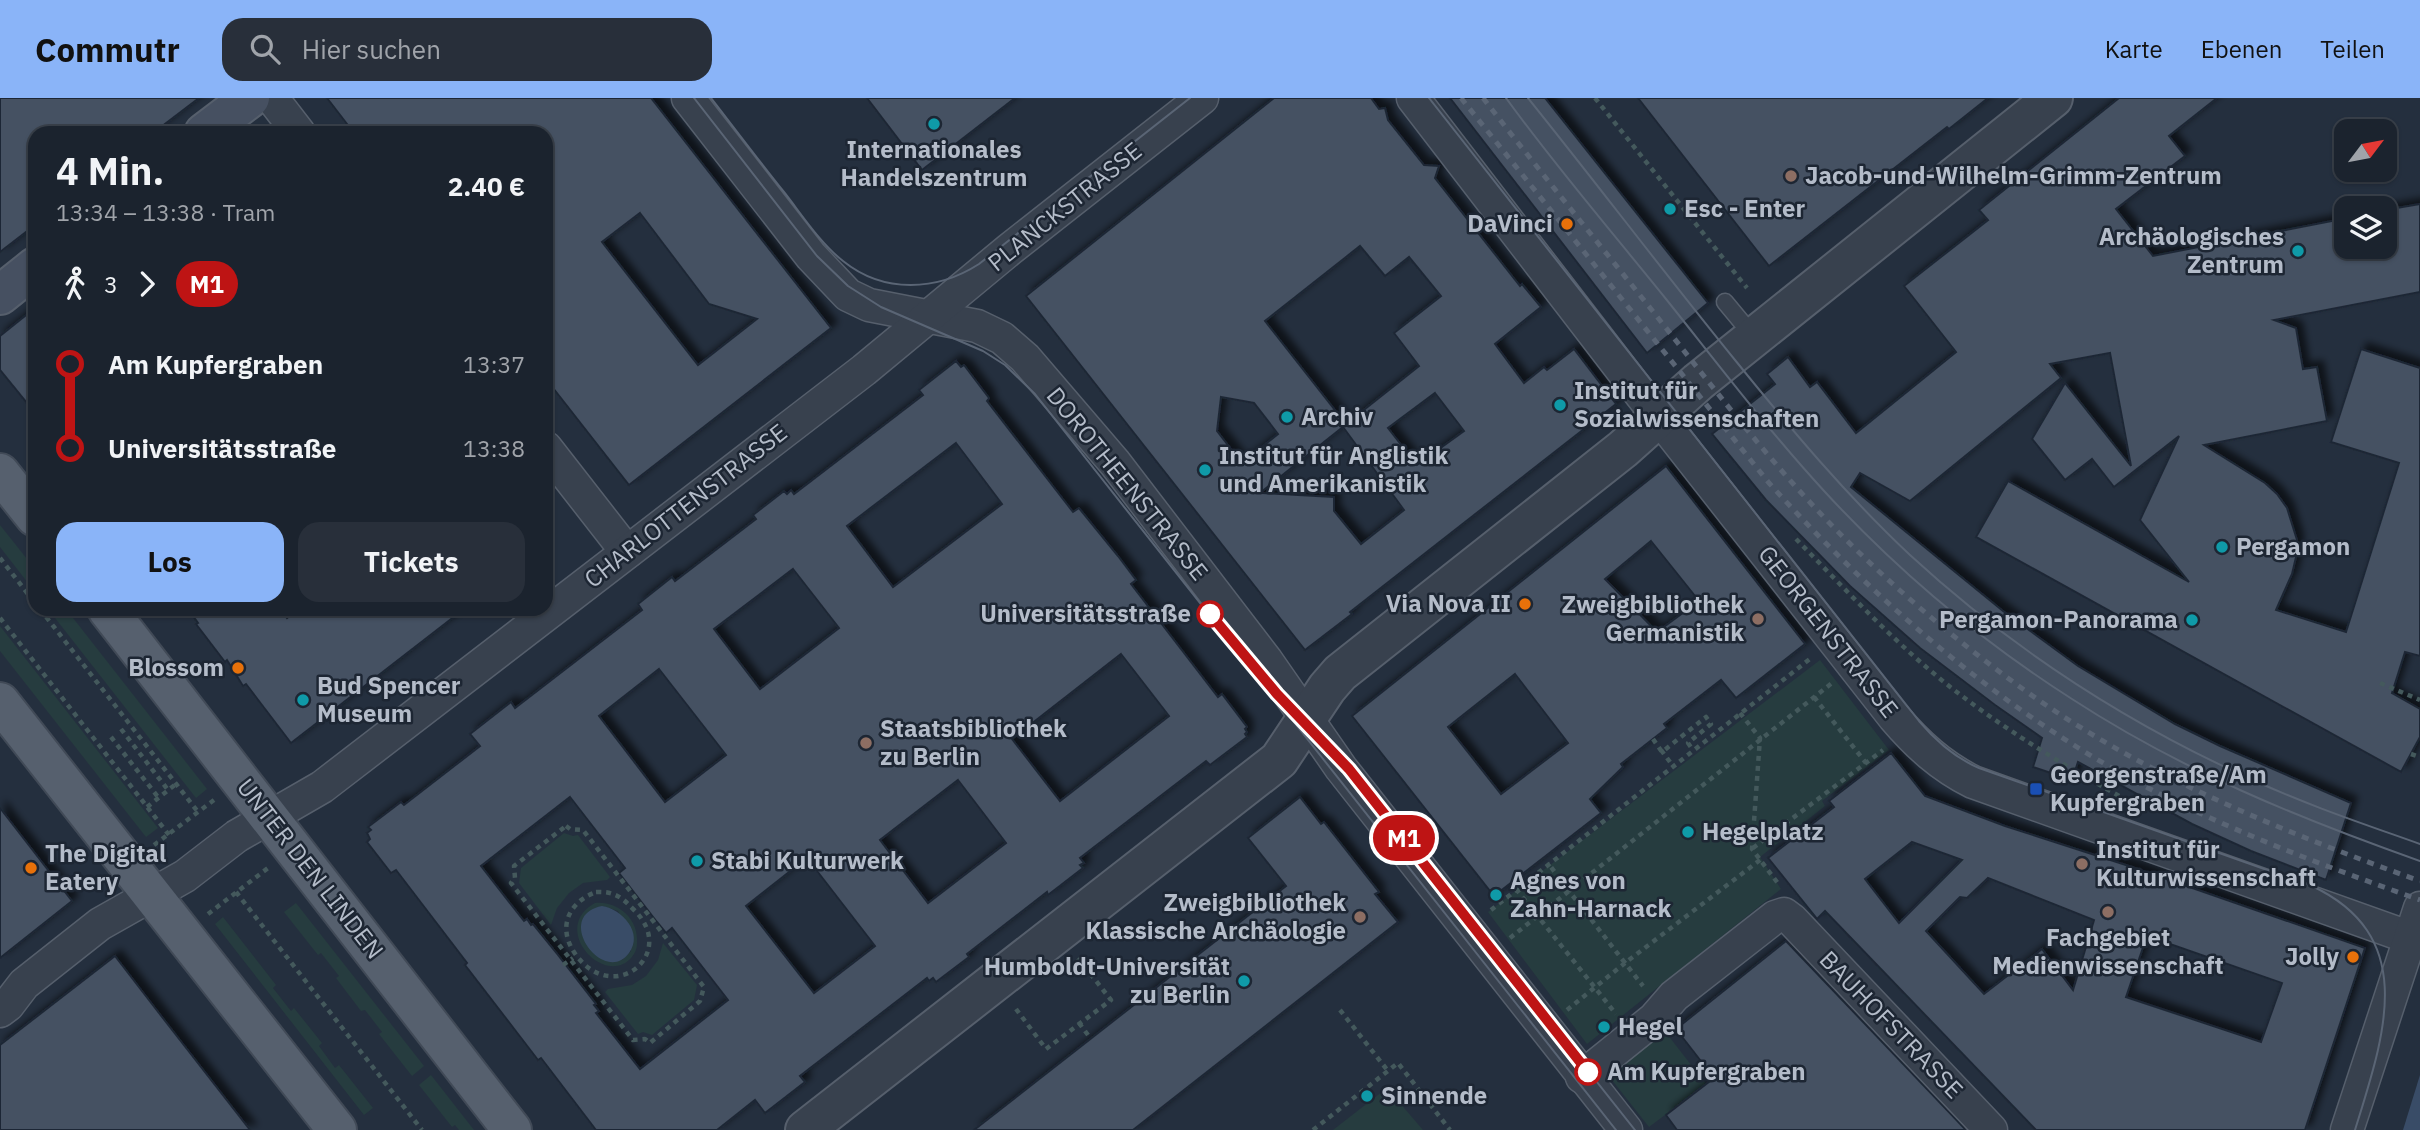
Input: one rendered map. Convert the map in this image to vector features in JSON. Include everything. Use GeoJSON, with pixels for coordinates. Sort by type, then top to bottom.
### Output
{"type":"FeatureCollection","features":[{"type":"Feature","properties":{"kind":"main road"},"geometry":{"type":"LineString","coordinates":[[213,126],[250,98]]}},
{"type":"Feature","properties":{"kind":"main road"},"geometry":{"type":"LineString","coordinates":[[0,295],[28,273]]}},
{"type":"Feature","properties":{"kind":"main road"},"geometry":{"type":"LineString","coordinates":[[0,473],[28,508]]}},
{"type":"Feature","properties":{"kind":"main road","name":"UNTER DEN LINDEN"},"geometry":{"type":"LineString","coordinates":[[112,616],[512,1130]]}},
{"type":"Feature","properties":{"kind":"main road"},"geometry":{"type":"LineString","coordinates":[[0,702],[337,1130]]}},
{"type":"Feature","properties":{"kind":"street"},"geometry":{"type":"LineString","coordinates":[[272,98],[294,126]]}},
{"type":"Feature","properties":{"kind":"street","name":"DOROTHEENSTRASSE"},"geometry":{"type":"LineString","coordinates":[[688,98],[811,256],[842,290],[854,299],[869,304],[976,326],[1002,338],[1025,358],[1115,463],[1266,660],[1342,768],[1626,1130]]}},
{"type":"Feature","properties":{"kind":"street","name":"PLANCKSTRASSE"},"geometry":{"type":"LineString","coordinates":[[928,317],[1202,98]]}},
{"type":"Feature","properties":{"kind":"street","name":"GEORGENSTRASSE"},"geometry":{"type":"LineString","coordinates":[[1413,98],[1658,417],[1895,718],[1910,736],[1943,765],[1973,782],[2410,938]]}},
{"type":"Feature","properties":{"kind":"street"},"geometry":{"type":"LineString","coordinates":[[805,1130],[1279,760],[1340,673],[1623,449],[1698,382],[2053,98]]}},
{"type":"Feature","properties":{"kind":"street","name":"CHARLOTTENSTRASSE"},"geometry":{"type":"LineString","coordinates":[[553,609],[928,317]]}},
{"type":"Feature","properties":{"kind":"street"},"geometry":{"type":"LineString","coordinates":[[553,457],[627,552]]}},
{"type":"Feature","properties":{"kind":"street","name":"CHARLOTTENSTRASSE"},"geometry":{"type":"LineString","coordinates":[[0,1011],[24,984],[100,924],[185,876],[237,836],[321,787],[544,616]]}},
{"type":"Feature","properties":{"kind":"street"},"geometry":{"type":"LineString","coordinates":[[2347,1130],[2420,908]]}},
{"type":"Feature","properties":{"kind":"street"},"geometry":{"type":"LineString","coordinates":[[1582,1077],[1654,1019],[1674,996],[1775,917],[1788,917]]}},
{"type":"Feature","properties":{"kind":"street","name":"BAUHOFSTRASSE"},"geometry":{"type":"LineString","coordinates":[[1788,917],[1991,1130]]}},
{"type":"Feature","properties":{"kind":"lane"},"geometry":{"type":"LineString","coordinates":[[1725,302],[1754,337]]}},
{"type":"Feature","properties":{"kind":"path"},"geometry":{"type":"LineString","coordinates":[[1595,98],[1745,286]]}},
{"type":"Feature","properties":{"kind":"path"},"geometry":{"type":"LineString","coordinates":[[1793,536],[1875,620],[1961,696],[2038,748],[2143,810]]}},
{"type":"Feature","properties":{"kind":"path"},"geometry":{"type":"LineString","coordinates":[[0,558],[28,594]]}},
{"type":"Feature","properties":{"kind":"path"},"geometry":{"type":"LineString","coordinates":[[45,616],[198,812]]}},
{"type":"Feature","properties":{"kind":"path"},"geometry":{"type":"LineString","coordinates":[[0,618],[169,835]]}},
{"type":"Feature","properties":{"kind":"path"},"geometry":{"type":"LineString","coordinates":[[1466,929],[1817,653]]}},
{"type":"Feature","properties":{"kind":"path"},"geometry":{"type":"LineString","coordinates":[[1488,956],[1838,678]]}},
{"type":"Feature","properties":{"kind":"path"},"geometry":{"type":"LineString","coordinates":[[2380,683],[2400,694],[2420,700]]}},
{"type":"Feature","properties":{"kind":"path"},"geometry":{"type":"LineString","coordinates":[[1814,696],[1866,763]]}},
{"type":"Feature","properties":{"kind":"path"},"geometry":{"type":"LineString","coordinates":[[1740,713],[1760,738],[1752,849],[1783,891],[1788,917]]}},
{"type":"Feature","properties":{"kind":"path"},"geometry":{"type":"LineString","coordinates":[[1662,752],[1706,717],[1711,724],[1688,743],[1693,750]]}},
{"type":"Feature","properties":{"kind":"path"},"geometry":{"type":"LineString","coordinates":[[121,729],[168,790]]}},
{"type":"Feature","properties":{"kind":"path"},"geometry":{"type":"LineString","coordinates":[[111,737],[158,797]]}},
{"type":"Feature","properties":{"kind":"path"},"geometry":{"type":"LineString","coordinates":[[1653,739],[1673,766]]}},
{"type":"Feature","properties":{"kind":"path"},"geometry":{"type":"LineString","coordinates":[[1752,849],[1889,745]]}},
{"type":"Feature","properties":{"kind":"path"},"geometry":{"type":"LineString","coordinates":[[2411,754],[2420,757]]}},
{"type":"Feature","properties":{"kind":"path"},"geometry":{"type":"LineString","coordinates":[[147,807],[176,784]]}},
{"type":"Feature","properties":{"kind":"path"},"geometry":{"type":"LineString","coordinates":[[153,846],[215,799]]}},
{"type":"Feature","properties":{"kind":"path"},"geometry":{"type":"LineString","coordinates":[[566,826],[583,830],[656,923],[704,988],[700,1001],[650,1042],[645,1039],[633,1040],[573,957],[511,883],[515,878],[514,866],[566,826]]}},
{"type":"Feature","properties":{"kind":"path"},"geometry":{"type":"LineString","coordinates":[[1545,1028],[1760,860]]}},
{"type":"Feature","properties":{"kind":"path"},"geometry":{"type":"LineString","coordinates":[[1548,863],[1625,963]]}},
{"type":"Feature","properties":{"kind":"path"},"geometry":{"type":"LineString","coordinates":[[208,915],[268,867]]}},
{"type":"Feature","properties":{"kind":"path"},"geometry":{"type":"LineString","coordinates":[[620,896],[629,888]]}},
{"type":"Feature","properties":{"kind":"path"},"geometry":{"type":"LineString","coordinates":[[1516,889],[1633,1036]]}},
{"type":"Feature","properties":{"kind":"path"},"geometry":{"type":"LineString","coordinates":[[236,892],[422,1130]]}},
{"type":"Feature","properties":{"kind":"path"},"geometry":{"type":"LineString","coordinates":[[596,892],[620,896],[637,912],[648,930],[651,941],[647,955],[632,970],[621,976],[608,978],[596,975],[573,957],[565,931],[574,906],[596,892]]}},
{"type":"Feature","properties":{"kind":"path"},"geometry":{"type":"LineString","coordinates":[[648,930],[656,923]]}},
{"type":"Feature","properties":{"kind":"path"},"geometry":{"type":"LineString","coordinates":[[563,965],[573,957]]}},
{"type":"Feature","properties":{"kind":"path"},"geometry":{"type":"LineString","coordinates":[[1014,1007],[1046,1049],[1111,1000],[1078,957]]}},
{"type":"Feature","properties":{"kind":"path"},"geometry":{"type":"LineString","coordinates":[[1340,1010],[1388,1071]]}},
{"type":"Feature","properties":{"kind":"path"},"geometry":{"type":"LineString","coordinates":[[1079,1023],[1091,1039]]}},
{"type":"Feature","properties":{"kind":"path"},"geometry":{"type":"LineString","coordinates":[[1313,1130],[1398,1063],[1450,1130]]}},
{"type":"Feature","properties":{"kind":"green space"},"geometry":{"type":"Polygon","coordinates":[[[0,525],[28,560],[28,583],[0,547],[0,525]]]}},
{"type":"Feature","properties":{"kind":"green space"},"geometry":{"type":"Polygon","coordinates":[[[53,616],[71,616],[207,789],[196,798],[53,616]]]}},
{"type":"Feature","properties":{"kind":"green space"},"geometry":{"type":"Polygon","coordinates":[[[0,626],[158,828],[146,837],[0,651],[0,626]]]}},
{"type":"Feature","properties":{"kind":"green space","name":"Hegelplatz"},"geometry":{"type":"Polygon","coordinates":[[[1820,660],[1889,750],[1822,801],[1825,806],[1760,857],[1781,889],[1587,1044],[1488,912],[1820,660]]]}},
{"type":"Feature","properties":{"kind":"green space"},"geometry":{"type":"Polygon","coordinates":[[[564,833],[578,835],[610,877],[607,880],[583,883],[569,893],[557,908],[551,925],[519,883],[521,868],[564,833]]]}},
{"type":"Feature","properties":{"kind":"green space"},"geometry":{"type":"Polygon","coordinates":[[[296,903],[424,1066],[412,1076],[379,1034],[382,1032],[365,1010],[361,1011],[336,978],[339,976],[321,953],[318,955],[284,912],[296,903]]]}},
{"type":"Feature","properties":{"kind":"green space"},"geometry":{"type":"Polygon","coordinates":[[[595,903],[612,905],[625,913],[635,926],[637,934],[637,947],[631,958],[620,965],[608,966],[596,960],[586,951],[579,939],[577,926],[582,914],[595,903]],[[602,906],[622,960],[631,951],[618,911],[602,906]]]}},
{"type":"Feature","properties":{"kind":"green space"},"geometry":{"type":"Polygon","coordinates":[[[223,917],[276,985],[273,988],[291,1011],[294,1008],[322,1043],[319,1046],[335,1068],[339,1065],[373,1108],[364,1115],[215,924],[223,917]]]}},
{"type":"Feature","properties":{"kind":"green space"},"geometry":{"type":"Polygon","coordinates":[[[663,943],[697,985],[694,1000],[652,1035],[643,1032],[638,1034],[605,992],[608,989],[632,985],[646,976],[658,960],[663,943]]]}},
{"type":"Feature","properties":{"kind":"green space"},"geometry":{"type":"Polygon","coordinates":[[[1660,1025],[1706,1084],[1649,1127],[1604,1070],[1660,1025]]]}},
{"type":"Feature","properties":{"kind":"green space"},"geometry":{"type":"Polygon","coordinates":[[[431,1075],[474,1130],[459,1130],[455,1125],[452,1127],[419,1085],[431,1075]]]}},
{"type":"Feature","properties":{"kind":"green space"},"geometry":{"type":"Polygon","coordinates":[[[1387,1088],[1423,1130],[1333,1130],[1387,1088]]]}},
{"type":"Feature","properties":{"kind":"water"},"geometry":{"type":"Polygon","coordinates":[[[602,906],[617,912],[629,923],[632,930],[633,945],[629,953],[619,961],[607,961],[596,956],[587,946],[582,934],[582,922],[588,912],[602,906]]]}},
{"type":"Feature","properties":{"kind":"water"},"geometry":{"type":"Polygon","coordinates":[[[2420,1075],[2420,1130],[2403,1130],[2420,1075]]]}},
{"type":"Feature","properties":{"kind":"building"},"geometry":{"type":"Polygon","coordinates":[[[0,98],[199,98],[162,126],[28,126],[28,230],[0,252],[0,98]]]}},
{"type":"Feature","properties":{"kind":"building"},"geometry":{"type":"Polygon","coordinates":[[[327,98],[651,98],[831,328],[629,485],[553,388],[553,126],[349,126],[327,98]],[[640,213],[602,242],[698,365],[757,319],[709,304],[640,213]]]}},
{"type":"Feature","properties":{"kind":"building","name":"Internationales Handelszentrum"},"geometry":{"type":"Polygon","coordinates":[[[867,98],[1015,98],[922,170],[867,98]]]}},
{"type":"Feature","properties":{"kind":"building"},"geometry":{"type":"Polygon","coordinates":[[[1274,98],[1371,98],[1379,109],[1385,108],[1388,120],[1424,165],[1439,166],[1435,178],[1520,286],[1522,284],[1541,307],[1495,344],[1524,383],[1544,367],[1547,370],[1574,349],[1616,404],[1305,650],[1026,296],[1274,98]],[[1360,246],[1265,321],[1346,424],[1419,366],[1394,333],[1441,296],[1409,257],[1385,276],[1360,246]],[[1435,393],[1388,428],[1417,465],[1464,431],[1435,393]],[[1221,397],[1217,431],[1242,463],[1278,434],[1254,403],[1221,397]],[[1343,427],[1260,493],[1334,497],[1334,511],[1361,544],[1404,510],[1343,427]]]}},
{"type":"Feature","properties":{"kind":"building"},"geometry":{"type":"Polygon","coordinates":[[[1450,98],[1545,98],[1708,303],[1647,353],[1450,98]]]}},
{"type":"Feature","properties":{"kind":"building","name":"Jacob-und-Wilhelm-Grimm-Zentrum"},"geometry":{"type":"Polygon","coordinates":[[[1638,98],[1988,98],[1769,266],[1638,98]]]}},
{"type":"Feature","properties":{"kind":"building"},"geometry":{"type":"Polygon","coordinates":[[[2119,98],[2217,98],[2169,136],[2185,156],[2116,209],[2153,256],[2334,221],[2334,259],[2397,259],[2397,208],[2420,204],[2420,292],[2274,320],[2296,328],[2303,369],[2317,367],[2327,421],[2204,445],[2265,483],[2287,508],[2297,540],[2296,557],[2292,574],[2276,610],[2346,632],[2399,463],[2331,442],[2361,349],[2420,368],[2420,656],[2405,652],[2392,693],[2420,709],[2420,737],[2401,772],[1976,537],[2008,481],[2189,582],[2140,520],[2179,436],[2114,487],[2092,459],[2065,480],[2032,439],[2065,383],[2131,466],[2110,353],[2050,364],[2061,378],[1910,501],[1860,473],[1851,487],[2003,611],[2078,666],[2175,724],[2351,803],[2326,880],[2251,851],[2192,824],[2078,762],[2072,780],[2033,767],[2042,738],[1920,648],[1850,586],[1766,500],[1712,434],[1775,384],[1767,374],[1788,357],[1810,387],[1817,382],[1856,433],[1956,352],[1904,286],[1988,220],[1979,210],[2119,98]]]}},
{"type":"Feature","properties":{"kind":"building"},"geometry":{"type":"Polygon","coordinates":[[[28,314],[28,404],[0,370],[0,336],[28,314]]]}},
{"type":"Feature","properties":{"kind":"building","name":"Staatsbibliothek zu Berlin"},"geometry":{"type":"Polygon","coordinates":[[[956,361],[961,367],[964,365],[989,398],[987,401],[1073,512],[1079,508],[1118,556],[1136,580],[1131,584],[1218,697],[1222,694],[1247,727],[1247,737],[1210,765],[1206,761],[1080,858],[1084,863],[1080,865],[1083,868],[1048,895],[1047,892],[967,954],[969,957],[936,982],[933,978],[929,981],[927,978],[800,1076],[805,1082],[765,1113],[755,1100],[717,1130],[596,1130],[541,1058],[538,1060],[396,870],[391,873],[367,842],[370,839],[367,833],[371,830],[368,827],[401,802],[404,805],[480,746],[470,734],[511,702],[515,708],[642,610],[638,604],[672,577],[675,581],[756,519],[753,515],[784,491],[787,494],[791,490],[794,494],[923,395],[919,390],[956,361]],[[956,443],[847,526],[893,587],[1002,504],[956,443]],[[793,569],[714,629],[760,689],[839,628],[793,569]],[[1121,654],[1012,739],[1060,801],[1169,716],[1121,654]],[[659,669],[599,716],[665,802],[726,755],[659,669]],[[958,780],[880,840],[928,903],[1006,843],[958,780]],[[570,797],[481,866],[524,921],[527,919],[533,924],[558,955],[596,1004],[594,1005],[599,1011],[596,1013],[640,1069],[728,1000],[672,928],[666,933],[657,922],[619,873],[625,868],[570,797]],[[807,858],[746,906],[814,993],[875,946],[807,858]]]}},
{"type":"Feature","properties":{"kind":"building"},"geometry":{"type":"Polygon","coordinates":[[[1666,466],[1805,644],[1736,698],[1721,680],[1664,724],[1667,728],[1621,764],[1623,767],[1590,799],[1601,813],[1494,896],[1352,716],[1666,466]],[[1651,541],[1605,579],[1657,632],[1699,601],[1651,541]],[[1515,674],[1448,727],[1501,794],[1568,743],[1515,674]]]}},
{"type":"Feature","properties":{"kind":"building"},"geometry":{"type":"Polygon","coordinates":[[[193,616],[455,616],[291,743],[246,684],[243,686],[227,660],[225,662],[196,624],[198,623],[193,616]]]}},
{"type":"Feature","properties":{"kind":"building"},"geometry":{"type":"Polygon","coordinates":[[[1891,753],[1925,796],[2005,826],[2365,948],[2305,1130],[2036,1130],[1825,911],[1817,919],[1768,858],[1834,807],[1829,801],[1891,753]],[[1912,842],[1865,879],[1899,923],[1962,860],[1912,842]],[[1988,878],[1967,898],[1960,897],[1926,931],[1984,994],[2042,949],[2073,990],[2094,920],[1988,878]],[[2147,936],[2126,997],[2261,1042],[2282,983],[2147,936]]]}},
{"type":"Feature","properties":{"kind":"building","name":"Humboldt-Universität zu Berlin"},"geometry":{"type":"Polygon","coordinates":[[[1300,797],[1321,824],[1324,822],[1379,892],[1375,894],[1398,922],[1133,1130],[974,1130],[1286,886],[1248,838],[1300,797]]]}},
{"type":"Feature","properties":{"kind":"building"},"geometry":{"type":"Polygon","coordinates":[[[0,808],[72,901],[0,958],[0,808]]]}},
{"type":"Feature","properties":{"kind":"building"},"geometry":{"type":"Polygon","coordinates":[[[1786,941],[1966,1130],[1677,1130],[1666,1115],[1714,1078],[1676,1029],[1786,941]]]}},
{"type":"Feature","properties":{"kind":"building"},"geometry":{"type":"Polygon","coordinates":[[[115,956],[250,1130],[0,1130],[0,1045],[115,956]]]}},
{"type":"Feature","properties":{"kind":"tram line"},"geometry":{"type":"LineString","coordinates":[[694,98],[817,256],[848,286],[881,307],[983,351],[1005,365],[1035,394],[1616,1130]]}},
{"type":"Feature","properties":{"kind":"tram line"},"geometry":{"type":"LineString","coordinates":[[711,98],[835,254],[859,272],[876,279],[911,285],[946,280],[979,264],[1190,98]]}},
{"type":"Feature","properties":{"kind":"tram line"},"geometry":{"type":"LineString","coordinates":[[1429,98],[1919,721],[1939,742],[1979,768],[2312,886],[2346,907],[2368,932],[2381,961],[2385,992],[2383,1025],[2376,1059],[2355,1130]]}},
{"type":"Feature","properties":{"kind":"tram line"},"geometry":{"type":"LineString","coordinates":[[1506,98],[1783,445],[1882,550],[1973,629],[2038,677],[2113,725],[2155,748],[2285,810],[2420,861]]}},
{"type":"Feature","properties":{"kind":"tram line"},"geometry":{"type":"LineString","coordinates":[[1528,98],[1709,328],[1798,436],[1886,532],[1949,589],[1989,622],[2072,681],[2161,734],[2273,789],[2420,844]]}},
{"type":"Feature","properties":{"kind":"tram line","name":"M1"},"geometry":{"type":"LineString","coordinates":[[1210,614],[1245,659],[1349,769],[1588,1072]]}},
{"type":"Feature","properties":{"kind":"tram line"},"geometry":{"type":"LineString","coordinates":[[1298,715],[1349,769],[1635,1130]]}},
{"type":"Feature","properties":{"kind":"railway"},"geometry":{"type":"LineString","coordinates":[[1461,98],[1769,483],[1855,572],[1948,655],[2049,729],[2156,792],[2220,823],[2420,900]]}},
{"type":"Feature","properties":{"kind":"railway"},"geometry":{"type":"LineString","coordinates":[[1483,98],[1727,405],[1786,475],[1830,524],[1880,573],[1933,619],[2016,684],[2111,746],[2262,820],[2420,881]]}},
{"type":"Feature","properties":{"kind":"place","name":"Internationales Handelszentrum"},"geometry":{"type":"Point","coordinates":[934,124]}},
{"type":"Feature","properties":{"kind":"place","name":"Jacob-und-Wilhelm-Grimm-Zentrum"},"geometry":{"type":"Point","coordinates":[1791,176]}},
{"type":"Feature","properties":{"kind":"place","name":"Esc - Enter"},"geometry":{"type":"Point","coordinates":[1670,209]}},
{"type":"Feature","properties":{"kind":"place","name":"DaVinci"},"geometry":{"type":"Point","coordinates":[1567,224]}},
{"type":"Feature","properties":{"kind":"place","name":"Archäologisches Zentrum"},"geometry":{"type":"Point","coordinates":[2298,251]}},
{"type":"Feature","properties":{"kind":"place","name":"Institut für Sozialwissenschaften"},"geometry":{"type":"Point","coordinates":[1560,405]}},
{"type":"Feature","properties":{"kind":"place","name":"Archiv"},"geometry":{"type":"Point","coordinates":[1287,417]}},
{"type":"Feature","properties":{"kind":"place","name":"Institut für Anglistik und Amerikanistik"},"geometry":{"type":"Point","coordinates":[1205,470]}},
{"type":"Feature","properties":{"kind":"place","name":"Pergamon"},"geometry":{"type":"Point","coordinates":[2222,547]}},
{"type":"Feature","properties":{"kind":"place","name":"Via Nova II"},"geometry":{"type":"Point","coordinates":[1525,604]}},
{"type":"Feature","properties":{"kind":"place","name":"Universitätsstraße"},"geometry":{"type":"Point","coordinates":[1210,614]}},
{"type":"Feature","properties":{"kind":"place","name":"Zweigbibliothek Germanistik"},"geometry":{"type":"Point","coordinates":[1758,619]}},
{"type":"Feature","properties":{"kind":"place","name":"Pergamon-Panorama"},"geometry":{"type":"Point","coordinates":[2192,620]}},
{"type":"Feature","properties":{"kind":"place","name":"Blossom"},"geometry":{"type":"Point","coordinates":[238,668]}},
{"type":"Feature","properties":{"kind":"place","name":"Bud Spencer Museum"},"geometry":{"type":"Point","coordinates":[303,700]}},
{"type":"Feature","properties":{"kind":"place","name":"Staatsbibliothek zu Berlin"},"geometry":{"type":"Point","coordinates":[866,743]}},
{"type":"Feature","properties":{"kind":"place","name":"Georgenstraße/Am Kupfergraben"},"geometry":{"type":"Point","coordinates":[2036,789]}},
{"type":"Feature","properties":{"kind":"place","name":"Hegelplatz"},"geometry":{"type":"Point","coordinates":[1688,832]}},
{"type":"Feature","properties":{"kind":"place","name":"Stabi Kulturwerk"},"geometry":{"type":"Point","coordinates":[697,861]}},
{"type":"Feature","properties":{"kind":"place","name":"Institut für Kulturwissenschaft"},"geometry":{"type":"Point","coordinates":[2082,864]}},
{"type":"Feature","properties":{"kind":"place","name":"The Digital Eatery"},"geometry":{"type":"Point","coordinates":[31,868]}},
{"type":"Feature","properties":{"kind":"place","name":"Agnes von Zahn-Harnack"},"geometry":{"type":"Point","coordinates":[1496,895]}},
{"type":"Feature","properties":{"kind":"place","name":"Fachgebiet Medienwissenschaft"},"geometry":{"type":"Point","coordinates":[2108,912]}},
{"type":"Feature","properties":{"kind":"place","name":"Zweigbibliothek Klassische Archäologie"},"geometry":{"type":"Point","coordinates":[1360,917]}},
{"type":"Feature","properties":{"kind":"place","name":"Jolly"},"geometry":{"type":"Point","coordinates":[2353,957]}},
{"type":"Feature","properties":{"kind":"place","name":"Humboldt-Universität zu Berlin"},"geometry":{"type":"Point","coordinates":[1244,981]}},
{"type":"Feature","properties":{"kind":"place","name":"Hegel"},"geometry":{"type":"Point","coordinates":[1604,1027]}},
{"type":"Feature","properties":{"kind":"place","name":"Am Kupfergraben"},"geometry":{"type":"Point","coordinates":[1588,1072]}},
{"type":"Feature","properties":{"kind":"place","name":"Sinnende"},"geometry":{"type":"Point","coordinates":[1367,1096]}}]}
